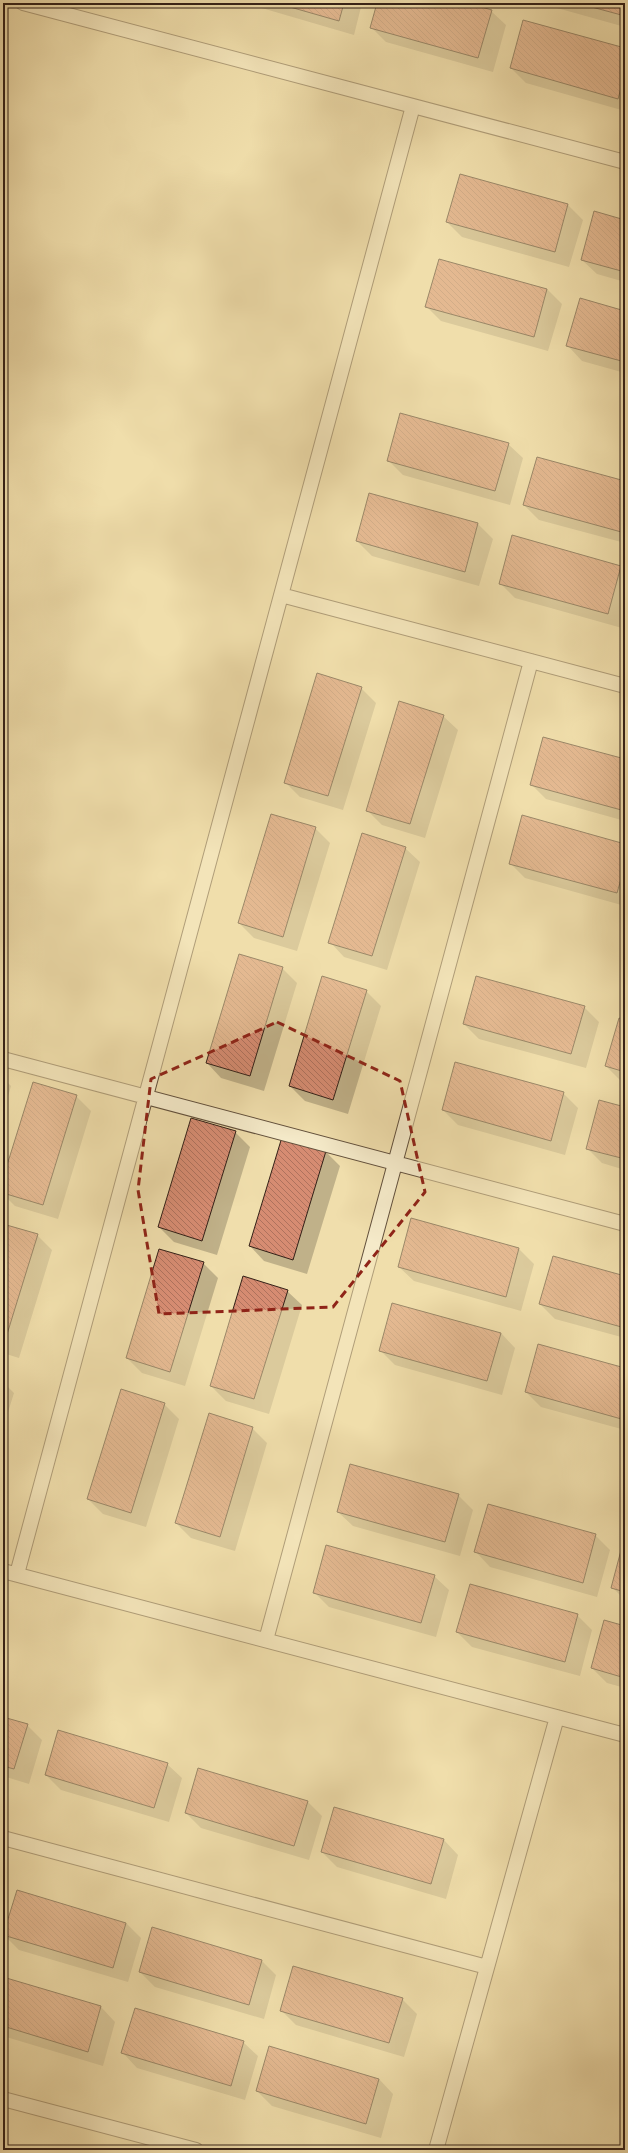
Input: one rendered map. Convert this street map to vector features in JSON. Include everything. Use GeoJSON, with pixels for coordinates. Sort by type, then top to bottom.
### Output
{"type":"FeatureCollection","features":[{"type":"Feature","properties":{"kind":"lane"},"geometry":{"type":"LineString","coordinates":[[23,3],[625,162]]}},
{"type":"Feature","properties":{"kind":"lane"},"geometry":{"type":"LineString","coordinates":[[17,1574],[413,106]]}},
{"type":"Feature","properties":{"kind":"lane"},"geometry":{"type":"LineString","coordinates":[[281,595],[625,686]]}},
{"type":"Feature","properties":{"kind":"lane"},"geometry":{"type":"LineString","coordinates":[[266,1640],[531,661]]}},
{"type":"Feature","properties":{"kind":"lane"},"geometry":{"type":"LineString","coordinates":[[3,1059],[625,1224]]}},
{"type":"Feature","properties":{"kind":"lane"},"geometry":{"type":"LineString","coordinates":[[3,1571],[625,1735]]}},
{"type":"Feature","properties":{"kind":"lane"},"geometry":{"type":"LineString","coordinates":[[436,2150],[557,1717]]}},
{"type":"Feature","properties":{"kind":"lane"},"geometry":{"type":"LineString","coordinates":[[3,1838],[488,1967]]}},
{"type":"Feature","properties":{"kind":"lane"},"geometry":{"type":"LineString","coordinates":[[3,2099],[196,2150]]}},
{"type":"Feature","properties":{"kind":"highlighted area"},"geometry":{"type":"Polygon","coordinates":[[[277,1022],[400,1081],[425,1192],[333,1307],[159,1314],[138,1190],[151,1079],[277,1022]]]}},
{"type":"Feature","properties":{"kind":"building"},"geometry":{"type":"Polygon","coordinates":[[[276,3],[344,3],[339,21],[276,3]]]}},
{"type":"Feature","properties":{"kind":"building"},"geometry":{"type":"Polygon","coordinates":[[[377,3],[467,3],[492,10],[478,58],[370,28],[377,3]]]}},
{"type":"Feature","properties":{"kind":"building"},"geometry":{"type":"Polygon","coordinates":[[[577,3],[625,3],[625,16],[577,3]]]}},
{"type":"Feature","properties":{"kind":"building"},"geometry":{"type":"Polygon","coordinates":[[[523,20],[625,48],[625,73],[618,99],[510,68],[523,20]]]}},
{"type":"Feature","properties":{"kind":"building"},"geometry":{"type":"Polygon","coordinates":[[[460,174],[568,204],[555,252],[446,222],[460,174]]]}},
{"type":"Feature","properties":{"kind":"building"},"geometry":{"type":"Polygon","coordinates":[[[594,211],[625,220],[625,272],[581,260],[594,211]]]}},
{"type":"Feature","properties":{"kind":"building"},"geometry":{"type":"Polygon","coordinates":[[[439,259],[547,289],[534,337],[425,307],[439,259]]]}},
{"type":"Feature","properties":{"kind":"building"},"geometry":{"type":"Polygon","coordinates":[[[580,298],[625,311],[625,362],[566,346],[580,298]]]}},
{"type":"Feature","properties":{"kind":"building"},"geometry":{"type":"Polygon","coordinates":[[[400,413],[509,443],[495,491],[387,461],[400,413]]]}},
{"type":"Feature","properties":{"kind":"building"},"geometry":{"type":"Polygon","coordinates":[[[537,457],[625,481],[625,533],[523,505],[537,457]]]}},
{"type":"Feature","properties":{"kind":"building"},"geometry":{"type":"Polygon","coordinates":[[[369,493],[478,523],[465,572],[356,541],[369,493]]]}},
{"type":"Feature","properties":{"kind":"building"},"geometry":{"type":"Polygon","coordinates":[[[512,535],[621,566],[608,614],[499,584],[512,535]]]}},
{"type":"Feature","properties":{"kind":"building"},"geometry":{"type":"Polygon","coordinates":[[[317,673],[362,687],[328,796],[284,783],[317,673]]]}},
{"type":"Feature","properties":{"kind":"building"},"geometry":{"type":"Polygon","coordinates":[[[399,701],[444,715],[410,824],[366,811],[399,701]]]}},
{"type":"Feature","properties":{"kind":"building"},"geometry":{"type":"Polygon","coordinates":[[[543,737],[625,759],[625,811],[530,785],[543,737]]]}},
{"type":"Feature","properties":{"kind":"building"},"geometry":{"type":"Polygon","coordinates":[[[271,814],[316,827],[283,937],[238,923],[271,814]]]}},
{"type":"Feature","properties":{"kind":"building"},"geometry":{"type":"Polygon","coordinates":[[[522,815],[625,844],[625,865],[617,893],[509,864],[522,815]]]}},
{"type":"Feature","properties":{"kind":"building"},"geometry":{"type":"Polygon","coordinates":[[[362,833],[406,847],[372,956],[328,943],[362,833]]]}},
{"type":"Feature","properties":{"kind":"building"},"geometry":{"type":"Polygon","coordinates":[[[239,954],[283,967],[250,1076],[206,1063],[239,954]]]}},
{"type":"Feature","properties":{"kind":"building"},"geometry":{"type":"Polygon","coordinates":[[[322,976],[367,990],[333,1100],[289,1086],[322,976]]]}},
{"type":"Feature","properties":{"kind":"building"},"geometry":{"type":"Polygon","coordinates":[[[476,976],[585,1006],[571,1054],[463,1024],[476,976]]]}},
{"type":"Feature","properties":{"kind":"building"},"geometry":{"type":"Polygon","coordinates":[[[619,1018],[625,1020],[625,1072],[605,1066],[619,1018]]]}},
{"type":"Feature","properties":{"kind":"building"},"geometry":{"type":"Polygon","coordinates":[[[455,1062],[564,1092],[551,1141],[442,1110],[455,1062]]]}},
{"type":"Feature","properties":{"kind":"building"},"geometry":{"type":"Polygon","coordinates":[[[33,1082],[77,1095],[43,1205],[3,1193],[3,1178],[33,1082]]]}},
{"type":"Feature","properties":{"kind":"building"},"geometry":{"type":"Polygon","coordinates":[[[599,1100],[625,1107],[625,1159],[586,1149],[599,1100]]]}},
{"type":"Feature","properties":{"kind":"building"},"geometry":{"type":"Polygon","coordinates":[[[191,1118],[236,1131],[202,1241],[158,1227],[191,1118]]]}},
{"type":"Feature","properties":{"kind":"building"},"geometry":{"type":"Polygon","coordinates":[[[282,1137],[326,1151],[293,1260],[249,1246],[282,1137]]]}},
{"type":"Feature","properties":{"kind":"building"},"geometry":{"type":"Polygon","coordinates":[[[411,1218],[519,1248],[506,1297],[398,1267],[411,1218]]]}},
{"type":"Feature","properties":{"kind":"building"},"geometry":{"type":"Polygon","coordinates":[[[3,1224],[38,1234],[4,1344],[3,1343],[3,1224]]]}},
{"type":"Feature","properties":{"kind":"building"},"geometry":{"type":"Polygon","coordinates":[[[159,1249],[204,1262],[170,1372],[126,1358],[159,1249]]]}},
{"type":"Feature","properties":{"kind":"building"},"geometry":{"type":"Polygon","coordinates":[[[553,1256],[625,1276],[625,1328],[539,1304],[553,1256]]]}},
{"type":"Feature","properties":{"kind":"building"},"geometry":{"type":"Polygon","coordinates":[[[243,1276],[288,1290],[254,1399],[210,1386],[243,1276]]]}},
{"type":"Feature","properties":{"kind":"building"},"geometry":{"type":"Polygon","coordinates":[[[392,1303],[501,1333],[487,1381],[379,1351],[392,1303]]]}},
{"type":"Feature","properties":{"kind":"building"},"geometry":{"type":"Polygon","coordinates":[[[538,1344],[625,1368],[625,1420],[525,1392],[538,1344]]]}},
{"type":"Feature","properties":{"kind":"building"},"geometry":{"type":"Polygon","coordinates":[[[121,1389],[165,1403],[131,1513],[87,1499],[121,1389]]]}},
{"type":"Feature","properties":{"kind":"building"},"geometry":{"type":"Polygon","coordinates":[[[209,1413],[253,1427],[220,1537],[175,1523],[209,1413]]]}},
{"type":"Feature","properties":{"kind":"building"},"geometry":{"type":"Polygon","coordinates":[[[350,1464],[459,1494],[445,1542],[337,1512],[350,1464]]]}},
{"type":"Feature","properties":{"kind":"building"},"geometry":{"type":"Polygon","coordinates":[[[488,1504],[596,1534],[583,1583],[474,1552],[488,1504]]]}},
{"type":"Feature","properties":{"kind":"building"},"geometry":{"type":"Polygon","coordinates":[[[624,1539],[625,1540],[625,1592],[611,1588],[624,1539]]]}},
{"type":"Feature","properties":{"kind":"building"},"geometry":{"type":"Polygon","coordinates":[[[326,1545],[435,1575],[421,1623],[313,1593],[326,1545]]]}},
{"type":"Feature","properties":{"kind":"building"},"geometry":{"type":"Polygon","coordinates":[[[470,1584],[578,1614],[565,1662],[456,1632],[470,1584]]]}},
{"type":"Feature","properties":{"kind":"building"},"geometry":{"type":"Polygon","coordinates":[[[604,1620],[625,1626],[625,1678],[591,1668],[604,1620]]]}},
{"type":"Feature","properties":{"kind":"building"},"geometry":{"type":"Polygon","coordinates":[[[3,1717],[28,1724],[14,1769],[3,1766],[3,1717]]]}},
{"type":"Feature","properties":{"kind":"building"},"geometry":{"type":"Polygon","coordinates":[[[58,1730],[168,1763],[154,1808],[45,1775],[58,1730]]]}},
{"type":"Feature","properties":{"kind":"building"},"geometry":{"type":"Polygon","coordinates":[[[198,1768],[308,1801],[294,1846],[185,1813],[198,1768]]]}},
{"type":"Feature","properties":{"kind":"building"},"geometry":{"type":"Polygon","coordinates":[[[334,1807],[444,1839],[431,1884],[321,1852],[334,1807]]]}},
{"type":"Feature","properties":{"kind":"building"},"geometry":{"type":"Polygon","coordinates":[[[17,1890],[126,1923],[113,1968],[3,1935],[17,1890]]]}},
{"type":"Feature","properties":{"kind":"building"},"geometry":{"type":"Polygon","coordinates":[[[152,1927],[262,1960],[249,2005],[139,1972],[152,1927]]]}},
{"type":"Feature","properties":{"kind":"building"},"geometry":{"type":"Polygon","coordinates":[[[293,1966],[403,1998],[389,2043],[280,2011],[293,1966]]]}},
{"type":"Feature","properties":{"kind":"building"},"geometry":{"type":"Polygon","coordinates":[[[3,1977],[101,2006],[88,2052],[3,2026],[3,1977]]]}},
{"type":"Feature","properties":{"kind":"building"},"geometry":{"type":"Polygon","coordinates":[[[135,2008],[244,2041],[231,2086],[121,2053],[135,2008]]]}},
{"type":"Feature","properties":{"kind":"building"},"geometry":{"type":"Polygon","coordinates":[[[269,2046],[379,2079],[366,2124],[256,2091],[269,2046]]]}}]}
